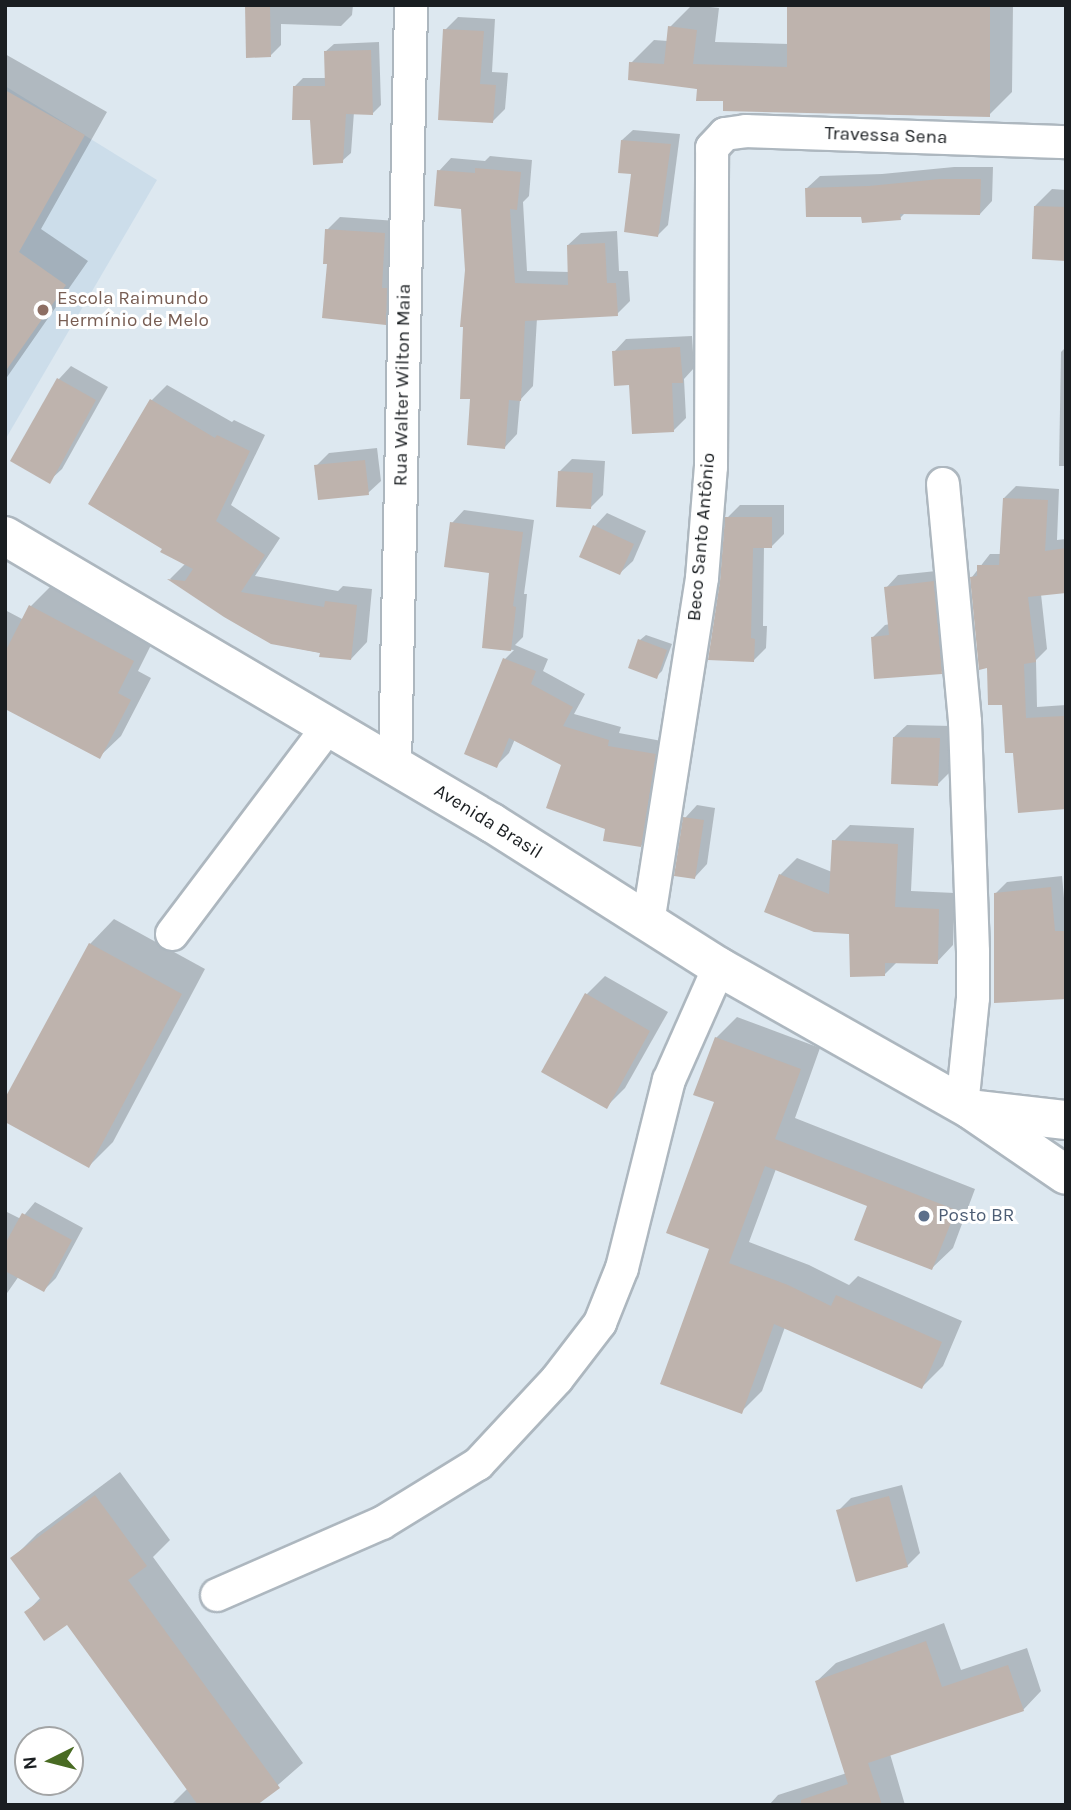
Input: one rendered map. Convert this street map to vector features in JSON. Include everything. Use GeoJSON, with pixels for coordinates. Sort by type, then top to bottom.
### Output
{"type":"FeatureCollection","features":[{"type":"Feature","properties":{"kind":"street","name":"Rua Walter Wilton Maia"},"geometry":{"type":"LineString","coordinates":[[395,765],[411,5]]}},
{"type":"Feature","properties":{"kind":"street","name":"Travessa Sena"},"geometry":{"type":"LineString","coordinates":[[712,148],[725,134],[746,131],[1066,142]]}},
{"type":"Feature","properties":{"kind":"street","name":"Beco Santo Antônio"},"geometry":{"type":"LineString","coordinates":[[648,923],[702,578],[710,467],[712,148]]}},
{"type":"Feature","properties":{"kind":"street"},"geometry":{"type":"LineString","coordinates":[[943,484],[965,722],[973,952],[966,1108]]}},
{"type":"Feature","properties":{"kind":"street","name":"Avenida Brasil"},"geometry":{"type":"LineString","coordinates":[[5,536],[492,822],[719,967],[966,1108],[1066,1175]]}},
{"type":"Feature","properties":{"kind":"street"},"geometry":{"type":"LineString","coordinates":[[172,934],[329,726]]}},
{"type":"Feature","properties":{"kind":"street"},"geometry":{"type":"LineString","coordinates":[[217,1595],[382,1523],[478,1464],[557,1379],[600,1323],[622,1268],[669,1080],[719,967]]}},
{"type":"Feature","properties":{"kind":"street","name":"Avenida Brasil"},"geometry":{"type":"LineString","coordinates":[[966,1108],[1066,1120]]}},
{"type":"Feature","properties":{"kind":"shaded area","name":"Escola Raimundo Hermínio de Melo"},"geometry":{"type":"Polygon","coordinates":[[[5,86],[157,180],[5,440],[5,86]]]}},
{"type":"Feature","properties":{"kind":"building"},"geometry":{"type":"Polygon","coordinates":[[[245,5],[270,5],[271,57],[246,58],[245,5]]]}},
{"type":"Feature","properties":{"kind":"building"},"geometry":{"type":"Polygon","coordinates":[[[787,5],[990,5],[990,117],[723,111],[723,101],[696,101],[697,89],[628,80],[629,62],[664,64],[668,26],[697,30],[693,64],[787,67],[787,5]]]}},
{"type":"Feature","properties":{"kind":"building"},"geometry":{"type":"Polygon","coordinates":[[[443,29],[484,31],[480,84],[496,85],[493,123],[438,120],[443,29]]]}},
{"type":"Feature","properties":{"kind":"building"},"geometry":{"type":"Polygon","coordinates":[[[371,50],[373,115],[346,114],[343,163],[313,165],[310,120],[292,120],[293,86],[325,86],[324,51],[371,50]]]}},
{"type":"Feature","properties":{"kind":"building"},"geometry":{"type":"Polygon","coordinates":[[[5,90],[85,135],[19,252],[66,285],[5,372],[5,90]]]}},
{"type":"Feature","properties":{"kind":"building"},"geometry":{"type":"Polygon","coordinates":[[[621,140],[671,144],[658,237],[624,232],[631,174],[618,173],[621,140]]]}},
{"type":"Feature","properties":{"kind":"building"},"geometry":{"type":"Polygon","coordinates":[[[475,168],[521,172],[517,210],[510,209],[515,283],[568,285],[567,245],[605,243],[607,283],[616,283],[618,316],[525,321],[521,401],[509,400],[505,449],[467,445],[470,399],[460,399],[463,327],[460,327],[465,270],[461,209],[434,206],[437,170],[475,173],[475,168]]]}},
{"type":"Feature","properties":{"kind":"building"},"geometry":{"type":"Polygon","coordinates":[[[940,179],[981,179],[980,215],[900,214],[901,220],[862,223],[861,217],[806,217],[805,188],[869,186],[940,179]]]}},
{"type":"Feature","properties":{"kind":"building"},"geometry":{"type":"Polygon","coordinates":[[[1034,206],[1066,207],[1066,261],[1032,259],[1034,206]]]}},
{"type":"Feature","properties":{"kind":"building"},"geometry":{"type":"Polygon","coordinates":[[[325,229],[385,233],[382,288],[387,288],[386,325],[322,318],[327,264],[323,264],[325,229]]]}},
{"type":"Feature","properties":{"kind":"building"},"geometry":{"type":"Polygon","coordinates":[[[680,347],[683,383],[672,383],[674,432],[632,434],[629,385],[614,386],[612,351],[680,347]]]}},
{"type":"Feature","properties":{"kind":"building"},"geometry":{"type":"Polygon","coordinates":[[[57,378],[96,400],[50,484],[10,461],[57,378]]]}},
{"type":"Feature","properties":{"kind":"building"},"geometry":{"type":"Polygon","coordinates":[[[150,399],[215,438],[217,435],[250,451],[216,521],[265,555],[241,592],[324,607],[325,601],[357,605],[351,660],[319,657],[320,653],[271,644],[224,617],[167,579],[185,581],[193,569],[160,552],[162,549],[88,504],[150,399]]]}},
{"type":"Feature","properties":{"kind":"building"},"geometry":{"type":"Polygon","coordinates":[[[365,460],[369,495],[318,500],[314,465],[365,460]]]}},
{"type":"Feature","properties":{"kind":"building"},"geometry":{"type":"Polygon","coordinates":[[[558,471],[593,473],[591,509],[556,507],[558,471]]]}},
{"type":"Feature","properties":{"kind":"building"},"geometry":{"type":"Polygon","coordinates":[[[1003,498],[1048,500],[1045,551],[1066,548],[1066,593],[1028,597],[1036,662],[1024,664],[1026,718],[1064,716],[1066,809],[1018,813],[1013,753],[1005,753],[1002,705],[988,705],[987,668],[979,670],[970,577],[977,576],[977,565],[999,565],[1003,498]]]}},
{"type":"Feature","properties":{"kind":"building"},"geometry":{"type":"Polygon","coordinates":[[[725,517],[772,517],[772,548],[753,548],[751,638],[755,639],[754,662],[708,660],[720,581],[725,517]]]}},
{"type":"Feature","properties":{"kind":"building"},"geometry":{"type":"Polygon","coordinates":[[[450,522],[523,532],[513,606],[516,607],[511,651],[482,648],[489,573],[444,567],[450,522]]]}},
{"type":"Feature","properties":{"kind":"building"},"geometry":{"type":"Polygon","coordinates":[[[593,525],[634,544],[620,575],[579,557],[593,525]]]}},
{"type":"Feature","properties":{"kind":"building"},"geometry":{"type":"Polygon","coordinates":[[[934,581],[942,674],[874,679],[871,637],[889,635],[884,587],[934,581]]]}},
{"type":"Feature","properties":{"kind":"building"},"geometry":{"type":"Polygon","coordinates":[[[29,605],[134,661],[118,693],[131,700],[100,759],[5,709],[5,652],[29,605]]]}},
{"type":"Feature","properties":{"kind":"building"},"geometry":{"type":"Polygon","coordinates":[[[638,639],[667,650],[657,679],[628,668],[638,639]]]}},
{"type":"Feature","properties":{"kind":"building"},"geometry":{"type":"Polygon","coordinates":[[[503,658],[536,671],[531,684],[573,707],[563,726],[609,740],[608,746],[656,754],[641,847],[603,841],[605,829],[546,808],[561,765],[509,738],[497,768],[464,754],[503,658]]]}},
{"type":"Feature","properties":{"kind":"building"},"geometry":{"type":"Polygon","coordinates":[[[893,737],[940,738],[938,786],[891,784],[893,737]]]}},
{"type":"Feature","properties":{"kind":"building"},"geometry":{"type":"Polygon","coordinates":[[[683,817],[704,820],[695,879],[674,876],[683,817]]]}},
{"type":"Feature","properties":{"kind":"building"},"geometry":{"type":"Polygon","coordinates":[[[832,840],[898,844],[895,907],[939,909],[938,964],[885,963],[885,976],[850,977],[849,934],[814,932],[764,912],[779,874],[829,894],[832,840]]]}},
{"type":"Feature","properties":{"kind":"building"},"geometry":{"type":"Polygon","coordinates":[[[1051,887],[1055,931],[1066,931],[1066,999],[994,1003],[994,893],[1051,887]]]}},
{"type":"Feature","properties":{"kind":"building"},"geometry":{"type":"Polygon","coordinates":[[[89,943],[182,994],[89,1168],[5,1122],[5,1098],[89,943]]]}},
{"type":"Feature","properties":{"kind":"building"},"geometry":{"type":"Polygon","coordinates":[[[585,993],[650,1031],[607,1109],[541,1072],[585,993]]]}},
{"type":"Feature","properties":{"kind":"building"},"geometry":{"type":"Polygon","coordinates":[[[715,1037],[801,1069],[775,1139],[956,1210],[932,1270],[854,1240],[867,1206],[765,1166],[729,1263],[788,1285],[831,1306],[836,1295],[942,1342],[922,1389],[774,1324],[742,1414],[660,1384],[709,1249],[666,1233],[714,1102],[693,1095],[715,1037]]]}},
{"type":"Feature","properties":{"kind":"building"},"geometry":{"type":"Polygon","coordinates":[[[22,1213],[72,1240],[44,1292],[5,1271],[5,1244],[22,1213]]]}},
{"type":"Feature","properties":{"kind":"building"},"geometry":{"type":"Polygon","coordinates":[[[95,1495],[147,1566],[128,1580],[280,1788],[257,1805],[198,1805],[67,1625],[44,1641],[24,1612],[41,1600],[10,1558],[95,1495]]]}},
{"type":"Feature","properties":{"kind":"building"},"geometry":{"type":"Polygon","coordinates":[[[889,1496],[908,1567],[856,1582],[836,1510],[889,1496]]]}},
{"type":"Feature","properties":{"kind":"building"},"geometry":{"type":"Polygon","coordinates":[[[926,1641],[942,1687],[1008,1665],[1024,1711],[868,1763],[882,1805],[801,1805],[801,1800],[848,1784],[815,1681],[926,1641]]]}},
{"type":"Feature","properties":{"kind":"place","name":"Escola Raimundo Hermínio de Melo"},"geometry":{"type":"Point","coordinates":[43,310]}},
{"type":"Feature","properties":{"kind":"place","name":"Posto BR"},"geometry":{"type":"Point","coordinates":[924,1216]}}]}
